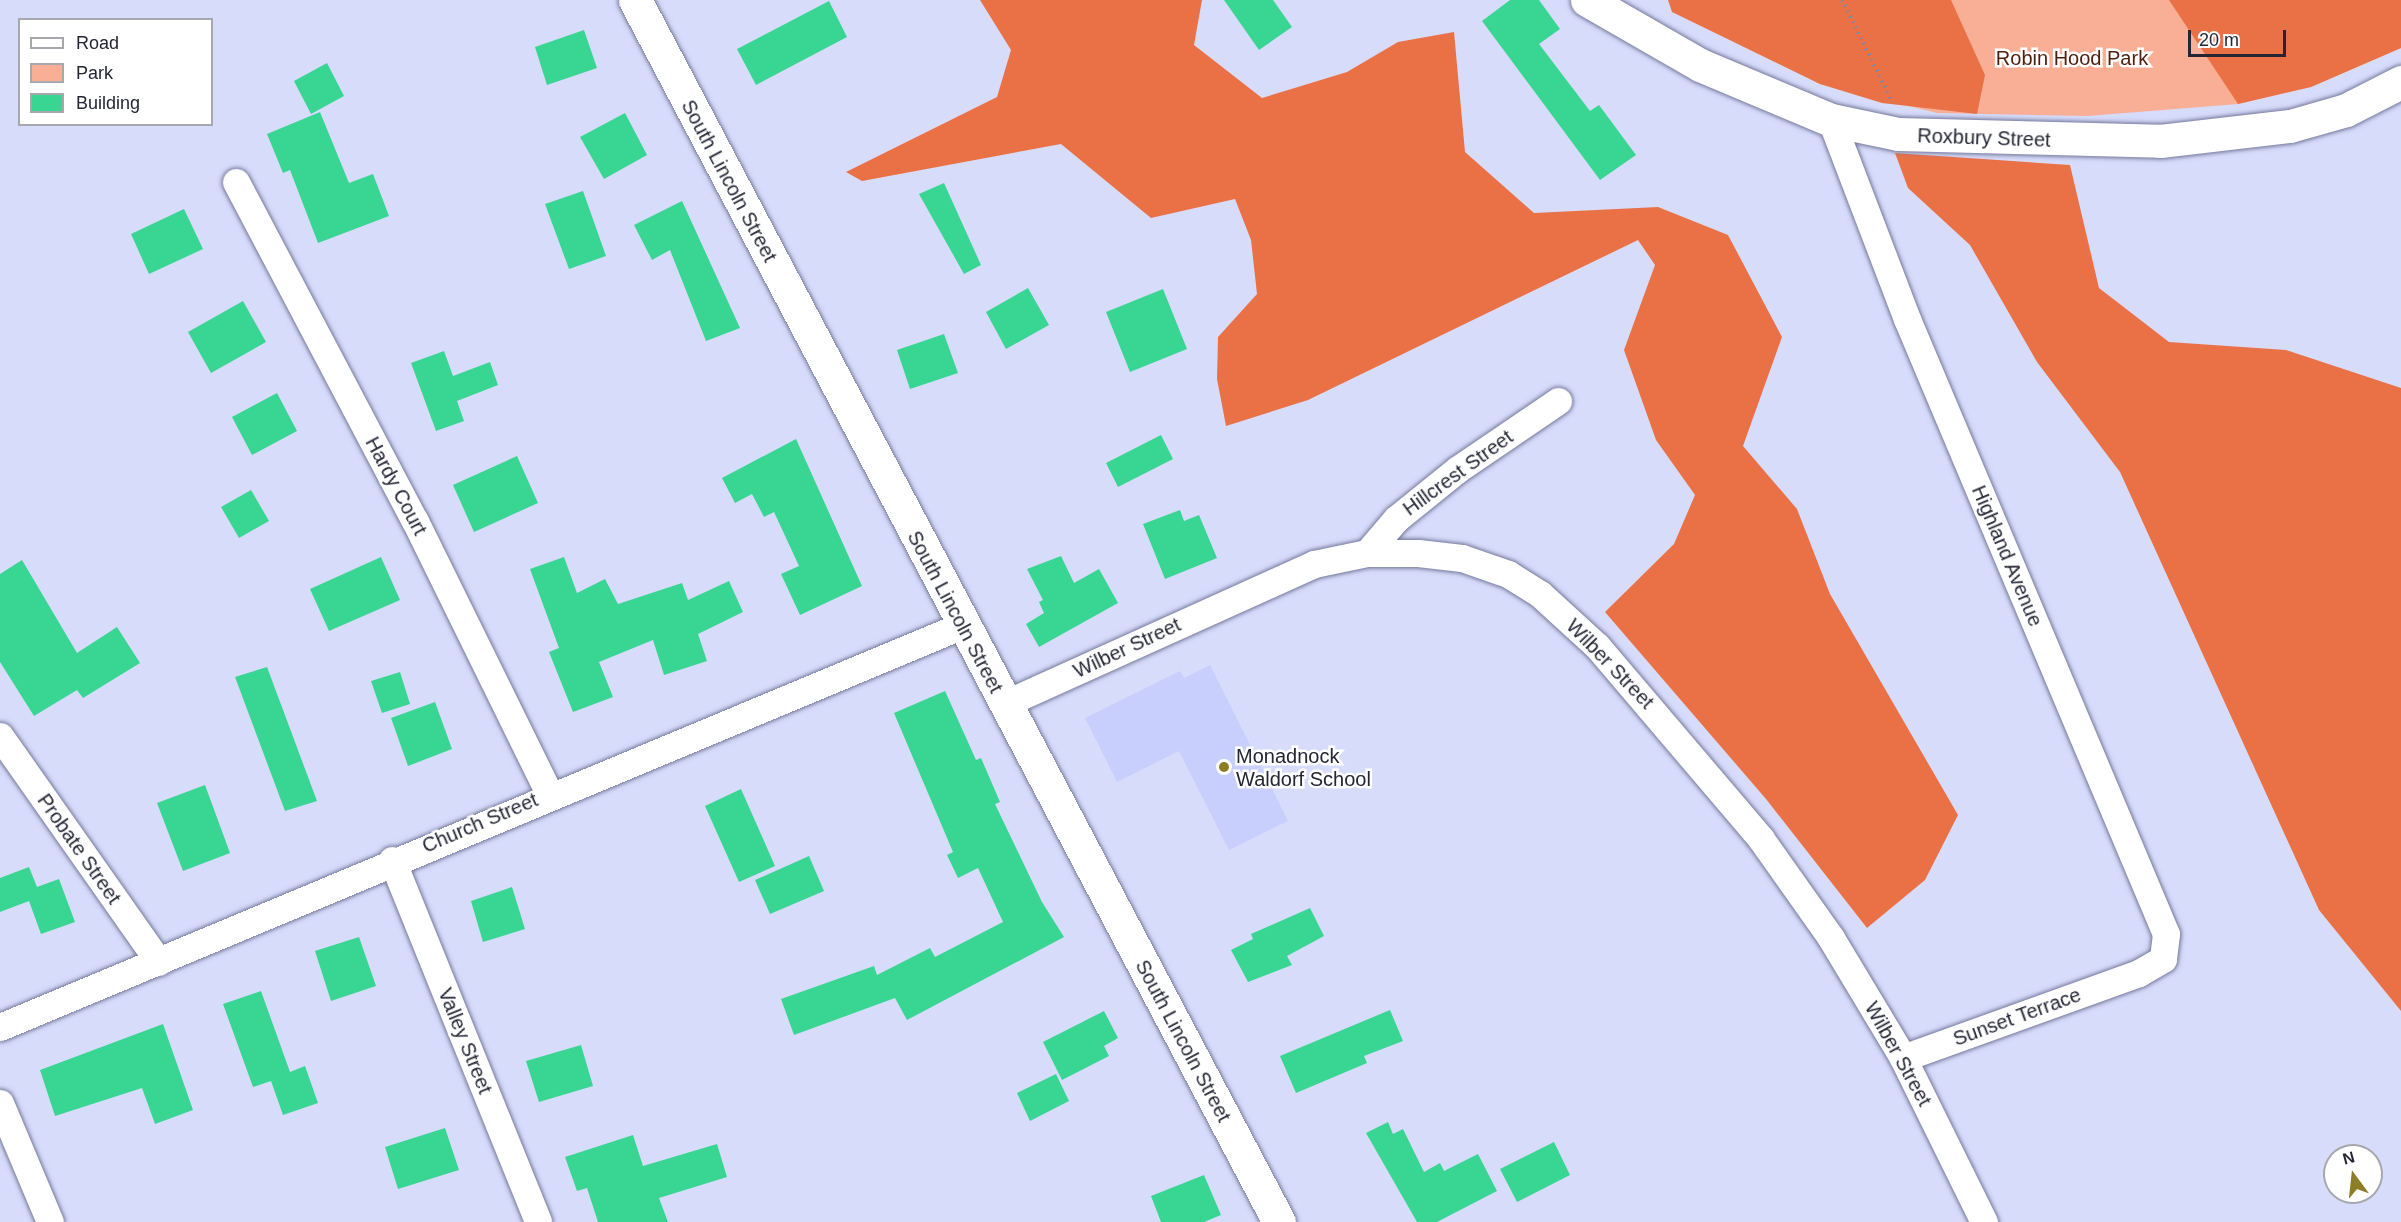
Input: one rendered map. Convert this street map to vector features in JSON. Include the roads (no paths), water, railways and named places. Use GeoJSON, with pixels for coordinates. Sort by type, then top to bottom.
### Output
{"type":"FeatureCollection","features":[{"type":"Feature","properties":{"kind":"street","name":"South Lincoln Street"},"geometry":{"type":"LineString","coordinates":[[635,0],[1278,1222]]}},
{"type":"Feature","properties":{"kind":"street","name":"Roxbury Street"},"geometry":{"type":"LineString","coordinates":[[1587,0],[1700,66],[1831,120],[1898,134],[2017,141],[2172,139],[2290,126],[2346,110],[2401,82]]}},
{"type":"Feature","properties":{"kind":"street","name":"Highland Avenue"},"geometry":{"type":"LineString","coordinates":[[1831,120],[1907,319],[2166,934],[2163,959],[2132,976]]}},
{"type":"Feature","properties":{"kind":"street","name":"Hardy Court"},"geometry":{"type":"LineString","coordinates":[[236,182],[420,531],[549,793]]}},
{"type":"Feature","properties":{"kind":"street","name":"Hillcrest Street"},"geometry":{"type":"LineString","coordinates":[[1367,553],[1396,519],[1458,469],[1558,402]]}},
{"type":"Feature","properties":{"kind":"street","name":"Wilber Street"},"geometry":{"type":"LineString","coordinates":[[1004,704],[1305,568],[1367,553],[1462,558],[1508,574],[1540,594],[1597,646],[1761,839],[1831,938],[1903,1058],[1984,1222]]}},
{"type":"Feature","properties":{"kind":"street","name":"Church Street"},"geometry":{"type":"LineString","coordinates":[[0,1027],[159,962],[549,793],[963,625]]}},
{"type":"Feature","properties":{"kind":"street","name":"Probate Street"},"geometry":{"type":"LineString","coordinates":[[0,736],[159,962]]}},
{"type":"Feature","properties":{"kind":"street","name":"Valley Street"},"geometry":{"type":"LineString","coordinates":[[392,860],[538,1222]]}},
{"type":"Feature","properties":{"kind":"street","name":"Sunset Terrace"},"geometry":{"type":"LineString","coordinates":[[1903,1058],[2132,976]]}},
{"type":"Feature","properties":{"kind":"street"},"geometry":{"type":"LineString","coordinates":[[0,1102],[50,1222]]}},
{"type":"Feature","properties":{"kind":"place","name":"Monadnock Waldorf School"},"geometry":{"type":"Point","coordinates":[1224,767]}},
{"type":"Feature","properties":{"kind":"park label","name":"Robin Hood Park"},"geometry":{"type":"Point","coordinates":[2072,58]}}]}
